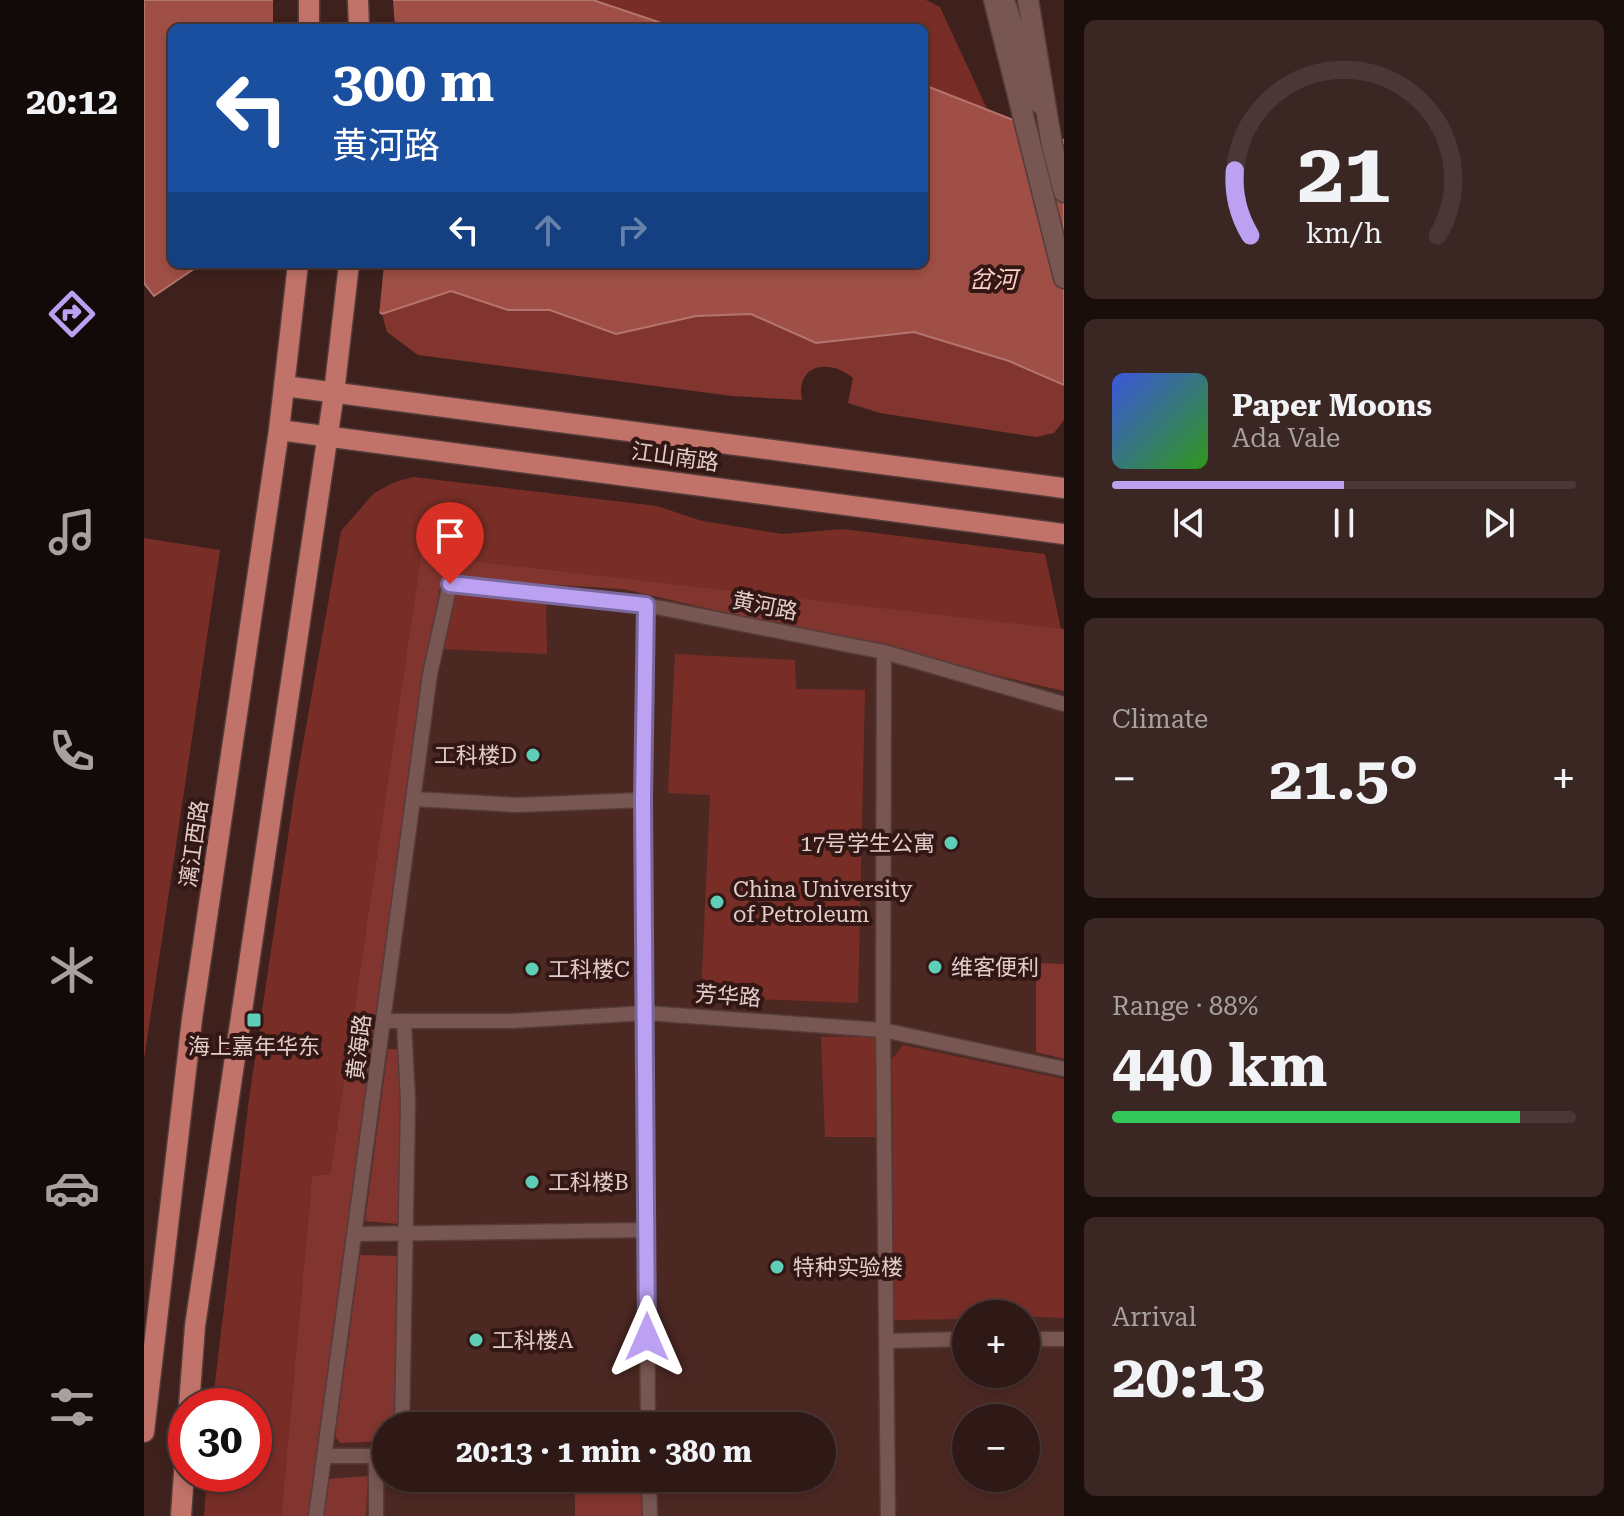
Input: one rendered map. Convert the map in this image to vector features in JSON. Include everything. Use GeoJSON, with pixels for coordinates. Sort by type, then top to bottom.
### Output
{"type":"FeatureCollection","features":[{"type":"Feature","properties":{"kind":"main road"},"geometry":{"type":"LineString","coordinates":[[309,0],[309,24]]}},
{"type":"Feature","properties":{"kind":"main road"},"geometry":{"type":"LineString","coordinates":[[358,0],[359,24]]}},
{"type":"Feature","properties":{"kind":"main road"},"geometry":{"type":"LineString","coordinates":[[994,0],[1064,278]]}},
{"type":"Feature","properties":{"kind":"main road"},"geometry":{"type":"LineString","coordinates":[[1028,0],[1052,145],[1064,192]]}},
{"type":"Feature","properties":{"kind":"main road"},"geometry":{"type":"LineString","coordinates":[[190,1388],[195,1326],[334,393],[349,268]]}},
{"type":"Feature","properties":{"kind":"main road","name":"漓江西路"},"geometry":{"type":"LineString","coordinates":[[144,1432],[192,1019],[279,430],[298,270]]}},
{"type":"Feature","properties":{"kind":"main road","name":"江山南路"},"geometry":{"type":"LineString","coordinates":[[284,386],[1064,488]]}},
{"type":"Feature","properties":{"kind":"main road","name":"江山南路"},"geometry":{"type":"LineString","coordinates":[[279,430],[328,434],[1064,534]]}},
{"type":"Feature","properties":{"kind":"main road"},"geometry":{"type":"LineString","coordinates":[[181,1516],[183,1492]]}},
{"type":"Feature","properties":{"kind":"street"},"geometry":{"type":"LineString","coordinates":[[1005,0],[1052,145]]}},
{"type":"Feature","properties":{"kind":"street","name":"黄河路"},"geometry":{"type":"LineString","coordinates":[[450,584],[646,605],[884,652],[1064,704]]}},
{"type":"Feature","properties":{"kind":"street","name":"黄海路"},"geometry":{"type":"LineString","coordinates":[[316,1516],[357,1234],[430,674],[450,584]]}},
{"type":"Feature","properties":{"kind":"street"},"geometry":{"type":"LineString","coordinates":[[646,605],[643,800],[648,1412]]}},
{"type":"Feature","properties":{"kind":"street"},"geometry":{"type":"LineString","coordinates":[[884,652],[883,1030],[888,1516]]}},
{"type":"Feature","properties":{"kind":"street"},"geometry":{"type":"LineString","coordinates":[[414,799],[517,805],[643,800]]}},
{"type":"Feature","properties":{"kind":"street","name":"芳华路"},"geometry":{"type":"LineString","coordinates":[[384,1021],[512,1021],[646,1013],[883,1030],[1064,1069]]}},
{"type":"Feature","properties":{"kind":"street"},"geometry":{"type":"LineString","coordinates":[[402,1412],[408,1102],[404,1022]]}},
{"type":"Feature","properties":{"kind":"street"},"geometry":{"type":"LineString","coordinates":[[357,1234],[647,1230]]}},
{"type":"Feature","properties":{"kind":"street"},"geometry":{"type":"LineString","coordinates":[[888,1341],[952,1339]]}},
{"type":"Feature","properties":{"kind":"street"},"geometry":{"type":"LineString","coordinates":[[1040,1339],[1064,1339]]}},
{"type":"Feature","properties":{"kind":"street"},"geometry":{"type":"LineString","coordinates":[[325,1456],[372,1456]]}},
{"type":"Feature","properties":{"kind":"street"},"geometry":{"type":"LineString","coordinates":[[376,1516],[378,1492]]}},
{"type":"Feature","properties":{"kind":"street"},"geometry":{"type":"LineString","coordinates":[[649,1492],[650,1516]]}},
{"type":"Feature","properties":{"kind":"shaded area"},"geometry":{"type":"Polygon","coordinates":[[[593,0],[926,0],[940,7],[988,111],[928,87],[928,24],[664,24],[593,0]]]}},
{"type":"Feature","properties":{"kind":"shaded area"},"geometry":{"type":"Polygon","coordinates":[[[451,291],[508,310],[550,310],[616,334],[696,316],[751,314],[816,343],[914,332],[1009,361],[1064,385],[1064,420],[1054,433],[1036,437],[880,413],[848,403],[853,378],[834,368],[816,368],[809,372],[801,388],[802,400],[732,396],[418,355],[387,332],[382,314],[451,291]]]}},
{"type":"Feature","properties":{"kind":"shaded area"},"geometry":{"type":"Polygon","coordinates":[[[413,477],[657,506],[702,521],[782,534],[843,529],[1045,554],[1061,629],[421,555],[330,1174],[312,1176],[281,1516],[204,1516],[206,1492],[272,1492],[272,1388],[214,1388],[249,1099],[296,783],[341,531],[374,493],[413,477]]]}},
{"type":"Feature","properties":{"kind":"shaded area"},"geometry":{"type":"Polygon","coordinates":[[[144,538],[220,550],[144,1060],[144,538]]]}},
{"type":"Feature","properties":{"kind":"shaded area","name":"China University of Petroleum"},"geometry":{"type":"Polygon","coordinates":[[[421,555],[1064,629],[1064,1516],[281,1516],[421,555]]]}},
{"type":"Feature","properties":{"kind":"shaded area"},"geometry":{"type":"Polygon","coordinates":[[[421,555],[1064,629],[1064,691],[623,589],[445,578],[439,591],[313,1516],[281,1516],[312,1176],[330,1174],[421,555]]]}},
{"type":"Feature","properties":{"kind":"shaded area"},"geometry":{"type":"Polygon","coordinates":[[[454,589],[546,602],[547,654],[442,649],[454,589]]]}},
{"type":"Feature","properties":{"kind":"shaded area"},"geometry":{"type":"Polygon","coordinates":[[[675,654],[795,660],[796,689],[865,690],[858,1003],[701,997],[710,795],[668,793],[675,654]]]}},
{"type":"Feature","properties":{"kind":"shaded area"},"geometry":{"type":"Polygon","coordinates":[[[1036,963],[1064,964],[1064,1059],[1036,1052],[1036,963]]]}},
{"type":"Feature","properties":{"kind":"shaded area"},"geometry":{"type":"Polygon","coordinates":[[[877,1036],[881,1137],[825,1137],[821,1037],[877,1036]]]}},
{"type":"Feature","properties":{"kind":"shaded area"},"geometry":{"type":"Polygon","coordinates":[[[903,1045],[1064,1079],[1064,1318],[1040,1317],[1040,1300],[952,1300],[952,1319],[894,1320],[892,1059],[903,1045]]]}},
{"type":"Feature","properties":{"kind":"shaded area"},"geometry":{"type":"Polygon","coordinates":[[[388,1049],[404,1050],[398,1224],[365,1221],[388,1049]]]}},
{"type":"Feature","properties":{"kind":"shaded area"},"geometry":{"type":"Polygon","coordinates":[[[360,1255],[398,1256],[394,1412],[372,1412],[372,1442],[341,1443],[335,1437],[360,1255]]]}},
{"type":"Feature","properties":{"kind":"shaded area"},"geometry":{"type":"Polygon","coordinates":[[[368,1476],[366,1516],[323,1516],[328,1479],[368,1476]]]}},
{"type":"Feature","properties":{"kind":"shaded area"},"geometry":{"type":"Polygon","coordinates":[[[575,1492],[645,1492],[645,1516],[575,1516],[575,1492]]]}},
{"type":"Feature","properties":{"kind":"water"},"geometry":{"type":"Polygon","coordinates":[[[144,0],[593,0],[664,24],[168,24],[168,268],[195,268],[154,296],[144,283],[144,0]]]}},
{"type":"Feature","properties":{"kind":"water","name":"岔河"},"geometry":{"type":"Polygon","coordinates":[[[928,87],[1064,140],[1064,385],[1009,361],[914,332],[816,343],[751,314],[696,316],[616,334],[550,310],[508,310],[451,291],[382,314],[326,268],[928,268],[928,87]]]}},
{"type":"Feature","properties":{"kind":"pier"},"geometry":{"type":"Polygon","coordinates":[[[273,0],[393,0],[395,24],[273,24],[273,0]]]}},
{"type":"Feature","properties":{"kind":"pier"},"geometry":{"type":"Polygon","coordinates":[[[320,268],[384,268],[379,316],[320,268]]]}},
{"type":"Feature","properties":{"kind":"place","name":"工科楼D"},"geometry":{"type":"Point","coordinates":[533,755]}},
{"type":"Feature","properties":{"kind":"place","name":"17号学生公寓"},"geometry":{"type":"Point","coordinates":[951,843]}},
{"type":"Feature","properties":{"kind":"place","name":"China University of Petroleum"},"geometry":{"type":"Point","coordinates":[717,902]}},
{"type":"Feature","properties":{"kind":"place","name":"维客便利"},"geometry":{"type":"Point","coordinates":[935,967]}},
{"type":"Feature","properties":{"kind":"place","name":"工科楼C"},"geometry":{"type":"Point","coordinates":[532,969]}},
{"type":"Feature","properties":{"kind":"place","name":"海上嘉年华东"},"geometry":{"type":"Point","coordinates":[254,1020]}},
{"type":"Feature","properties":{"kind":"place","name":"工科楼B"},"geometry":{"type":"Point","coordinates":[532,1182]}},
{"type":"Feature","properties":{"kind":"place","name":"特种实验楼"},"geometry":{"type":"Point","coordinates":[777,1267]}},
{"type":"Feature","properties":{"kind":"place","name":"工科楼A"},"geometry":{"type":"Point","coordinates":[476,1340]}},
{"type":"Feature","properties":{"kind":"route"},"geometry":{"type":"LineString","coordinates":[[450,584],[646,605],[643,800],[647,1337]]}}]}
